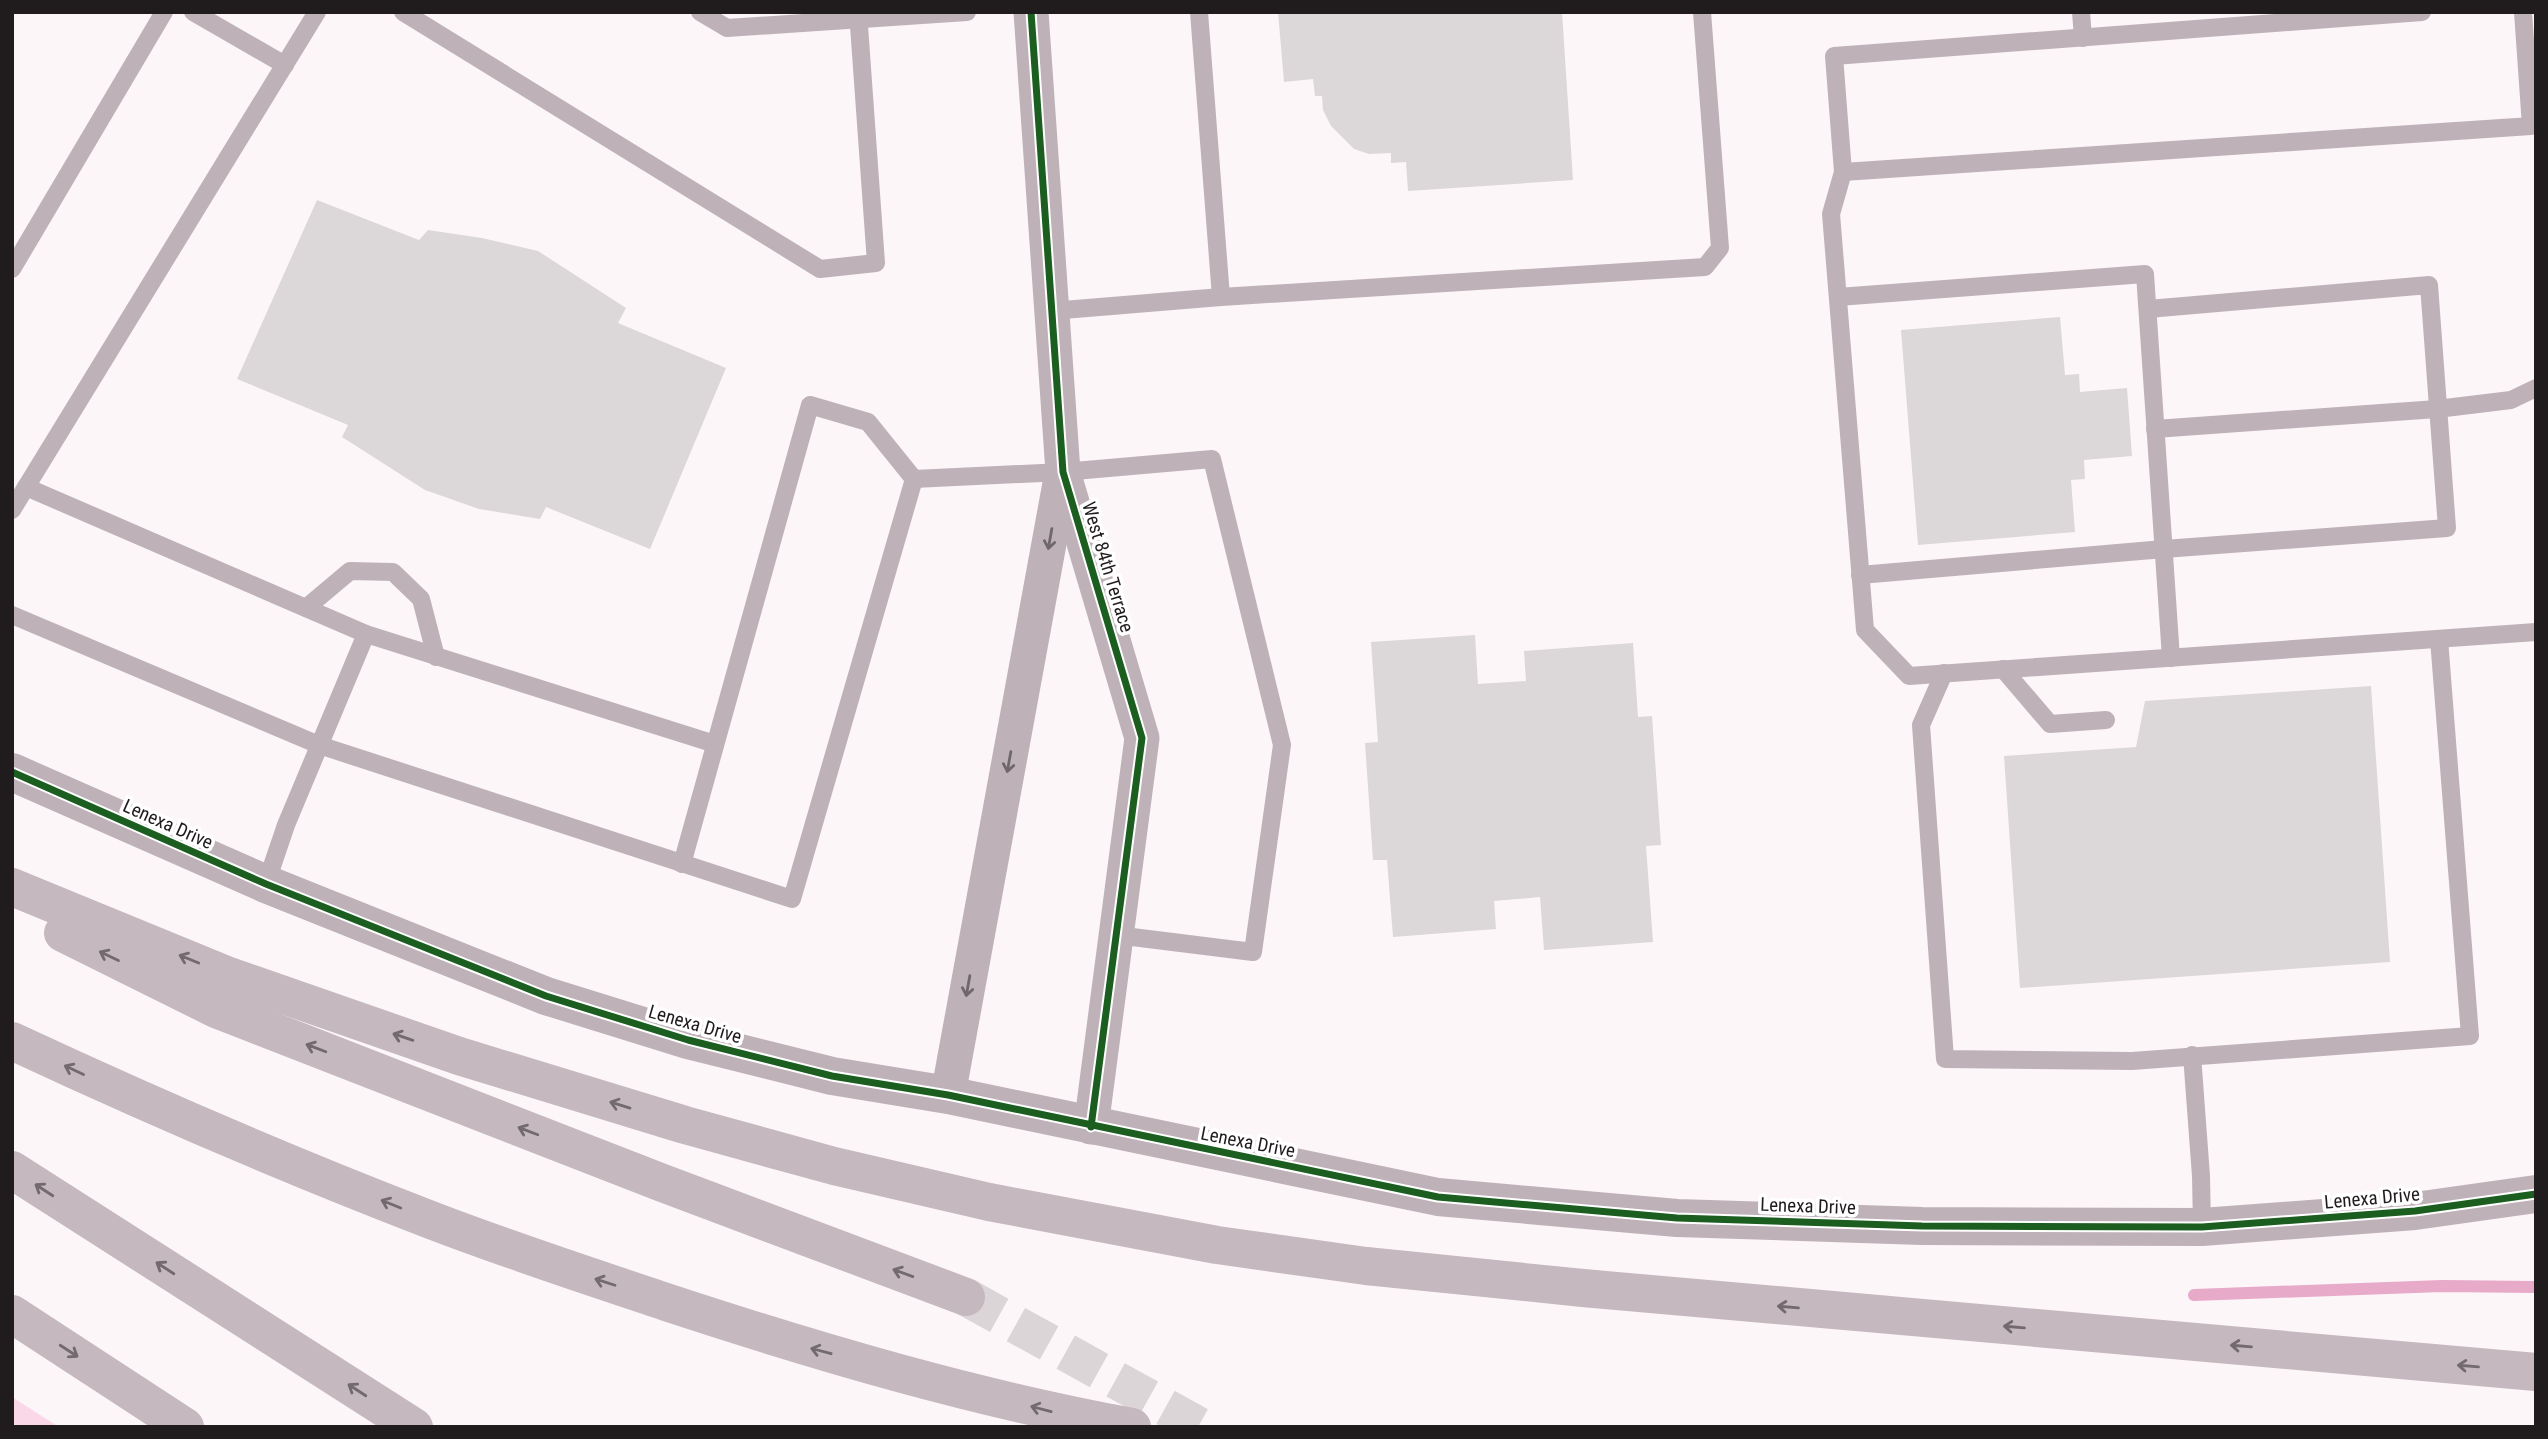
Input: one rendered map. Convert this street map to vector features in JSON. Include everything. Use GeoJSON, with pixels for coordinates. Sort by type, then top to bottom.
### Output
{"type":"FeatureCollection","features":[{"type":"Feature","properties":{"kind":"highway"},"geometry":{"type":"LineString","coordinates":[[12,887],[229,975],[460,1056],[685,1125],[834,1166],[989,1202],[1217,1245],[1366,1266],[1583,1288],[2536,1372]]}},
{"type":"Feature","properties":{"kind":"highway"},"geometry":{"type":"LineString","coordinates":[[12,908],[216,1009],[648,1178],[967,1297]]}},
{"type":"Feature","properties":{"kind":"highway"},"geometry":{"type":"LineString","coordinates":[[12,1041],[135,1098],[418,1216],[584,1275],[796,1345],[1059,1413],[1132,1427]]}},
{"type":"Feature","properties":{"kind":"highway"},"geometry":{"type":"LineString","coordinates":[[12,1170],[414,1427]]}},
{"type":"Feature","properties":{"kind":"highway"},"geometry":{"type":"LineString","coordinates":[[12,1314],[185,1427]]}},
{"type":"Feature","properties":{"kind":"street","name":"West 84th Terrace"},"geometry":{"type":"LineString","coordinates":[[1031,12],[1063,472],[1142,738],[1091,1126]]}},
{"type":"Feature","properties":{"kind":"street","name":"West 84th Terrace"},"geometry":{"type":"LineString","coordinates":[[948,1096],[1063,472]]}},
{"type":"Feature","properties":{"kind":"street","name":"Lenexa Drive"},"geometry":{"type":"LineString","coordinates":[[12,772],[266,884],[546,996],[688,1040],[832,1076],[948,1096],[1424,1194],[1690,1219],[1922,1226],[2202,1227],[2415,1211],[2536,1195]]}},
{"type":"Feature","properties":{"kind":"lane"},"geometry":{"type":"LineString","coordinates":[[12,269],[164,12]]}},
{"type":"Feature","properties":{"kind":"lane"},"geometry":{"type":"LineString","coordinates":[[193,12],[285,65]]}},
{"type":"Feature","properties":{"kind":"lane"},"geometry":{"type":"LineString","coordinates":[[12,510],[317,12]]}},
{"type":"Feature","properties":{"kind":"lane"},"geometry":{"type":"LineString","coordinates":[[402,12],[820,269],[876,263],[858,16]]}},
{"type":"Feature","properties":{"kind":"lane"},"geometry":{"type":"LineString","coordinates":[[700,12],[727,28],[858,16],[967,12]]}},
{"type":"Feature","properties":{"kind":"lane"},"geometry":{"type":"LineString","coordinates":[[1199,12],[1221,297]]}},
{"type":"Feature","properties":{"kind":"lane"},"geometry":{"type":"LineString","coordinates":[[1052,311],[1221,297],[1705,267],[1720,248],[1702,12]]}},
{"type":"Feature","properties":{"kind":"lane"},"geometry":{"type":"LineString","coordinates":[[2081,12],[2083,37]]}},
{"type":"Feature","properties":{"kind":"lane"},"geometry":{"type":"LineString","coordinates":[[2422,12],[2332,16],[1834,56],[1843,172],[1831,214],[1865,631],[1909,676],[2536,632]]}},
{"type":"Feature","properties":{"kind":"lane"},"geometry":{"type":"LineString","coordinates":[[1843,172],[2531,126],[2523,12]]}},
{"type":"Feature","properties":{"kind":"lane"},"geometry":{"type":"LineString","coordinates":[[1838,297],[2145,274],[2171,658]]}},
{"type":"Feature","properties":{"kind":"lane"},"geometry":{"type":"LineString","coordinates":[[1860,575],[2447,528],[2429,285],[2148,309]]}},
{"type":"Feature","properties":{"kind":"lane"},"geometry":{"type":"LineString","coordinates":[[2155,429],[2437,409],[2511,400],[2536,388]]}},
{"type":"Feature","properties":{"kind":"lane"},"geometry":{"type":"LineString","coordinates":[[682,863],[810,405],[868,422],[914,479]]}},
{"type":"Feature","properties":{"kind":"lane"},"geometry":{"type":"LineString","coordinates":[[914,479],[1063,472],[1212,459],[1282,744],[1253,952],[1116,935]]}},
{"type":"Feature","properties":{"kind":"lane"},"geometry":{"type":"LineString","coordinates":[[12,615],[319,745],[792,899],[914,479]]}},
{"type":"Feature","properties":{"kind":"lane"},"geometry":{"type":"LineString","coordinates":[[26,487],[366,634],[715,744]]}},
{"type":"Feature","properties":{"kind":"lane"},"geometry":{"type":"LineString","coordinates":[[306,608],[350,571],[393,572],[421,599],[436,657]]}},
{"type":"Feature","properties":{"kind":"lane"},"geometry":{"type":"LineString","coordinates":[[266,884],[286,825],[366,634]]}},
{"type":"Feature","properties":{"kind":"lane"},"geometry":{"type":"LineString","coordinates":[[1944,673],[1921,725],[1945,1059],[2132,1061],[2470,1036],[2439,639]]}},
{"type":"Feature","properties":{"kind":"lane"},"geometry":{"type":"LineString","coordinates":[[2003,669],[2050,724],[2106,720]]}},
{"type":"Feature","properties":{"kind":"lane"},"geometry":{"type":"LineString","coordinates":[[2192,1055],[2202,1227]]}},
{"type":"Feature","properties":{"kind":"shaded area"},"geometry":{"type":"Polygon","coordinates":[[[12,1397],[59,1427],[12,1427],[12,1397]]]}},
{"type":"Feature","properties":{"kind":"building"},"geometry":{"type":"Polygon","coordinates":[[[1278,12],[1562,12],[1573,180],[1408,191],[1406,162],[1391,163],[1391,153],[1369,154],[1354,149],[1331,126],[1323,110],[1322,96],[1315,96],[1313,79],[1284,82],[1278,12]]]}},
{"type":"Feature","properties":{"kind":"building"},"geometry":{"type":"Polygon","coordinates":[[[317,200],[419,240],[428,230],[482,238],[538,251],[626,308],[618,323],[726,368],[650,549],[546,507],[540,519],[479,509],[425,490],[342,437],[348,425],[237,379],[317,200]]]}},
{"type":"Feature","properties":{"kind":"building"},"geometry":{"type":"Polygon","coordinates":[[[2060,317],[2065,375],[2079,374],[2080,392],[2127,388],[2132,456],[2084,460],[2085,479],[2071,480],[2075,532],[1918,545],[1901,330],[2060,317]]]}},
{"type":"Feature","properties":{"kind":"building"},"geometry":{"type":"Polygon","coordinates":[[[1475,635],[1478,684],[1526,681],[1524,651],[1633,643],[1638,717],[1652,716],[1661,845],[1646,846],[1653,942],[1544,950],[1540,897],[1494,901],[1496,929],[1393,937],[1387,860],[1373,860],[1365,743],[1378,742],[1371,642],[1475,635]]]}},
{"type":"Feature","properties":{"kind":"building"},"geometry":{"type":"Polygon","coordinates":[[[2371,686],[2390,962],[2020,988],[2004,756],[2136,747],[2145,701],[2371,686]]]}},
{"type":"Feature","properties":{"kind":"waterway"},"geometry":{"type":"LineString","coordinates":[[2194,1295],[2442,1286],[2536,1287]]}},
{"type":"Feature","properties":{"kind":"tunnel"},"geometry":{"type":"LineString","coordinates":[[966,1297],[1201,1427]]}},
{"type":"Feature","properties":{"kind":"cycle path"},"geometry":{"type":"LineString","coordinates":[[1031,12],[1063,472],[1142,738],[1091,1127]]}},
{"type":"Feature","properties":{"kind":"cycle path"},"geometry":{"type":"LineString","coordinates":[[12,772],[266,884],[546,996],[688,1040],[832,1076],[948,1095],[1438,1197],[1677,1218],[1922,1226],[2202,1227],[2415,1211],[2536,1194]]}}]}
